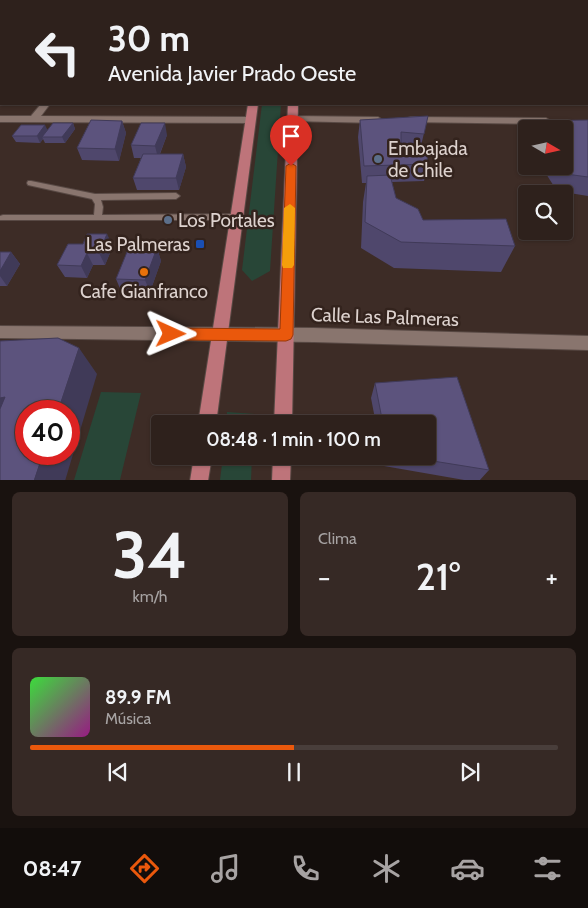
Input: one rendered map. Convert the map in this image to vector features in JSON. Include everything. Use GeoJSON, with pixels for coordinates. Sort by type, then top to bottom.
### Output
{"type":"FeatureCollection","features":[{"type":"Feature","properties":{"kind":"main road"},"geometry":{"type":"LineString","coordinates":[[208,415],[253,105]]}},
{"type":"Feature","properties":{"kind":"main road"},"geometry":{"type":"LineString","coordinates":[[283,415],[293,105]]}},
{"type":"Feature","properties":{"kind":"main road"},"geometry":{"type":"LineString","coordinates":[[199,480],[202,465]]}},
{"type":"Feature","properties":{"kind":"main road"},"geometry":{"type":"LineString","coordinates":[[281,480],[282,465]]}},
{"type":"Feature","properties":{"kind":"street"},"geometry":{"type":"LineString","coordinates":[[34,119],[44,105]]}},
{"type":"Feature","properties":{"kind":"street"},"geometry":{"type":"LineString","coordinates":[[0,119],[250,120]]}},
{"type":"Feature","properties":{"kind":"street"},"geometry":{"type":"LineString","coordinates":[[292,120],[518,121]]}},
{"type":"Feature","properties":{"kind":"street","name":"Calle Las Palmeras"},"geometry":{"type":"LineString","coordinates":[[0,332],[286,335],[588,343]]}},
{"type":"Feature","properties":{"kind":"lane"},"geometry":{"type":"LineString","coordinates":[[31,183],[95,196],[176,196]]}},
{"type":"Feature","properties":{"kind":"lane"},"geometry":{"type":"LineString","coordinates":[[95,196],[99,200],[100,207],[97,218]]}},
{"type":"Feature","properties":{"kind":"lane"},"geometry":{"type":"LineString","coordinates":[[3,218],[236,217]]}},
{"type":"Feature","properties":{"kind":"green space"},"geometry":{"type":"Polygon","coordinates":[[[262,105],[281,105],[270,271],[252,281],[242,270],[262,105]]]}},
{"type":"Feature","properties":{"kind":"green space"},"geometry":{"type":"Polygon","coordinates":[[[101,392],[141,393],[120,480],[74,480],[101,392]]]}},
{"type":"Feature","properties":{"kind":"green space"},"geometry":{"type":"Polygon","coordinates":[[[227,412],[255,414],[255,415],[227,415],[227,412]]]}},
{"type":"Feature","properties":{"kind":"green space"},"geometry":{"type":"Polygon","coordinates":[[[222,465],[252,465],[251,480],[220,480],[222,465]]]}},
{"type":"Feature","properties":{"kind":"building"},"geometry":{"type":"Polygon","coordinates":[[[428,116],[424,134],[401,132],[401,152],[426,149],[428,164],[364,166],[360,120],[428,116]]]}},
{"type":"Feature","properties":{"kind":"building"},"geometry":{"type":"Polygon","coordinates":[[[91,120],[122,121],[115,149],[77,148],[91,120]]]}},
{"type":"Feature","properties":{"kind":"building"},"geometry":{"type":"Polygon","coordinates":[[[573,120],[588,120],[588,177],[573,175],[573,120]]]}},
{"type":"Feature","properties":{"kind":"building"},"geometry":{"type":"Polygon","coordinates":[[[53,123],[73,123],[62,137],[42,137],[53,123]]]}},
{"type":"Feature","properties":{"kind":"building"},"geometry":{"type":"Polygon","coordinates":[[[141,123],[165,123],[155,146],[131,145],[141,123]]]}},
{"type":"Feature","properties":{"kind":"building"},"geometry":{"type":"Polygon","coordinates":[[[21,125],[45,125],[37,136],[12,136],[21,125]]]}},
{"type":"Feature","properties":{"kind":"building"},"geometry":{"type":"Polygon","coordinates":[[[143,154],[183,154],[176,178],[133,178],[143,154]]]}},
{"type":"Feature","properties":{"kind":"building"},"geometry":{"type":"Polygon","coordinates":[[[390,175],[396,198],[418,209],[423,220],[506,219],[515,246],[401,242],[365,222],[367,176],[390,175]]]}},
{"type":"Feature","properties":{"kind":"building"},"geometry":{"type":"Polygon","coordinates":[[[87,234],[107,234],[99,253],[87,253],[81,266],[57,265],[68,244],[83,244],[87,234]]]}},
{"type":"Feature","properties":{"kind":"building"},"geometry":{"type":"Polygon","coordinates":[[[129,247],[157,248],[145,280],[116,279],[129,247]]]}},
{"type":"Feature","properties":{"kind":"building"},"geometry":{"type":"Polygon","coordinates":[[[0,252],[11,252],[0,271],[0,252]]]}},
{"type":"Feature","properties":{"kind":"building"},"geometry":{"type":"Polygon","coordinates":[[[58,338],[79,348],[62,400],[15,400],[15,465],[39,465],[34,480],[0,480],[0,409],[5,397],[0,398],[0,341],[58,338]]]}},
{"type":"Feature","properties":{"kind":"building"},"geometry":{"type":"Polygon","coordinates":[[[457,377],[489,470],[436,461],[436,415],[381,415],[375,383],[457,377]]]}},
{"type":"Feature","properties":{"kind":"slow traffic"},"geometry":{"type":"LineString","coordinates":[[288,265],[290,208]]}},
{"type":"Feature","properties":{"kind":"place","name":"Embajada de Chile"},"geometry":{"type":"Point","coordinates":[378,159]}},
{"type":"Feature","properties":{"kind":"place","name":"Los Portales"},"geometry":{"type":"Point","coordinates":[168,220]}},
{"type":"Feature","properties":{"kind":"place","name":"Las Palmeras"},"geometry":{"type":"Point","coordinates":[200,244]}},
{"type":"Feature","properties":{"kind":"place","name":"Cafe Gianfranco"},"geometry":{"type":"Point","coordinates":[144,272]}},
{"type":"Feature","properties":{"kind":"route"},"geometry":{"type":"LineString","coordinates":[[171,334],[286,335],[291,166]]}}]}
